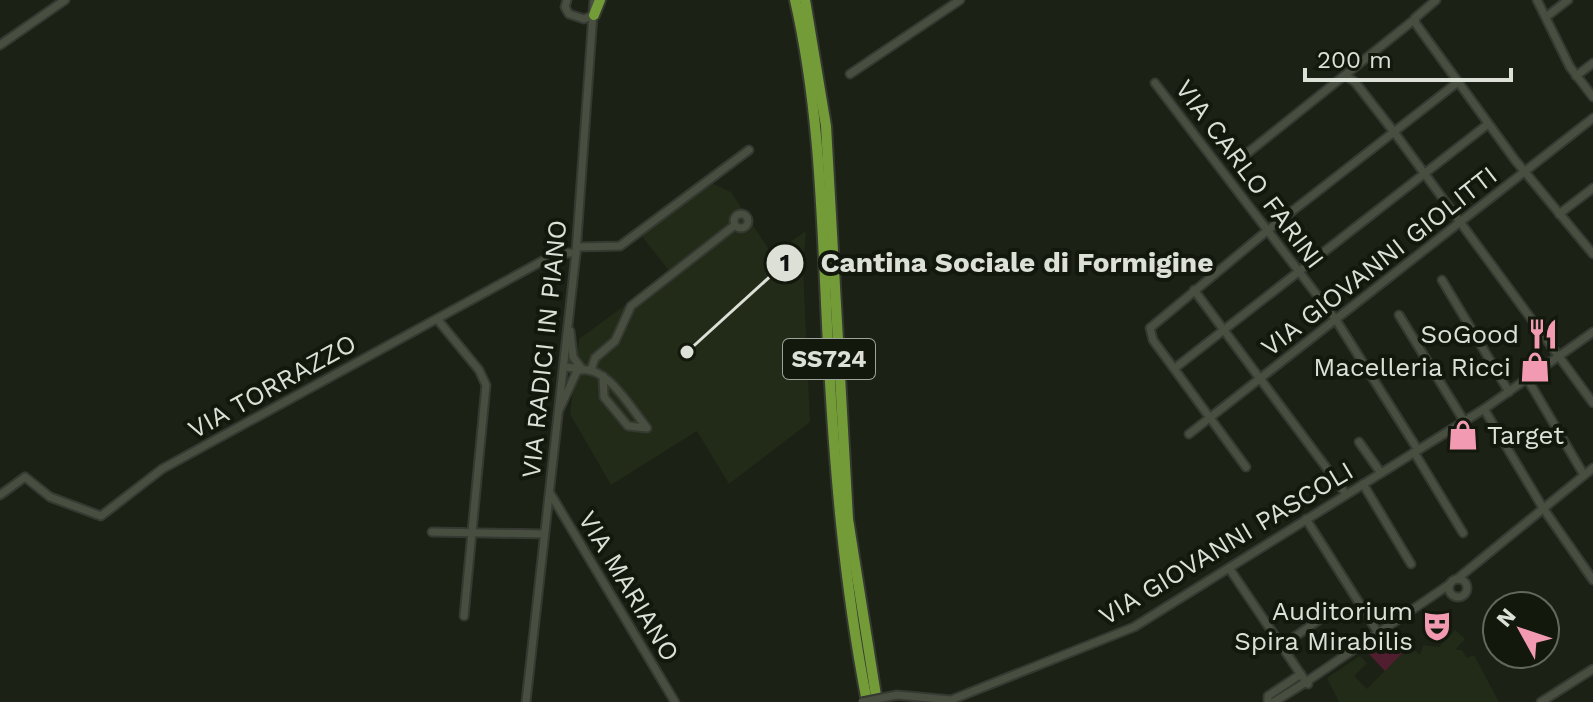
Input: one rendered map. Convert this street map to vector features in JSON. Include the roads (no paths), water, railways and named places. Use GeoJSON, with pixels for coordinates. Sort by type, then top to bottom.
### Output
{"type":"FeatureCollection","features":[{"type":"Feature","properties":{"kind":"highway"},"geometry":{"type":"LineString","coordinates":[[594,15],[597,0]]}},
{"type":"Feature","properties":{"kind":"highway"},"geometry":{"type":"LineString","coordinates":[[792,0],[803,8],[826,126],[848,519],[877,702]]}},
{"type":"Feature","properties":{"kind":"highway","name":"SS724"},"geometry":{"type":"LineString","coordinates":[[803,8],[817,128],[839,519],[865,702]]}},
{"type":"Feature","properties":{"kind":"street"},"geometry":{"type":"LineString","coordinates":[[0,45],[65,0]]}},
{"type":"Feature","properties":{"kind":"street"},"geometry":{"type":"LineString","coordinates":[[567,0],[565,7],[569,14],[584,19],[594,15]]}},
{"type":"Feature","properties":{"kind":"street"},"geometry":{"type":"LineString","coordinates":[[850,74],[960,0]]}},
{"type":"Feature","properties":{"kind":"street"},"geometry":{"type":"LineString","coordinates":[[1245,155],[1436,0]]}},
{"type":"Feature","properties":{"kind":"street"},"geometry":{"type":"LineString","coordinates":[[1537,0],[1576,76],[1593,97]]}},
{"type":"Feature","properties":{"kind":"street"},"geometry":{"type":"LineString","coordinates":[[1546,17],[1568,0]]}},
{"type":"Feature","properties":{"kind":"street","name":"VIA RADICI IN PIANO"},"geometry":{"type":"LineString","coordinates":[[526,702],[565,367],[594,15]]}},
{"type":"Feature","properties":{"kind":"street"},"geometry":{"type":"LineString","coordinates":[[1415,18],[1488,124],[1593,254]]}},
{"type":"Feature","properties":{"kind":"street"},"geometry":{"type":"LineString","coordinates":[[1576,76],[1593,63]]}},
{"type":"Feature","properties":{"kind":"street"},"geometry":{"type":"LineString","coordinates":[[1346,76],[1355,82],[1425,173],[1593,403]]}},
{"type":"Feature","properties":{"kind":"street"},"geometry":{"type":"LineString","coordinates":[[1246,467],[1153,340],[1150,328],[1268,230],[1458,82]]}},
{"type":"Feature","properties":{"kind":"street","name":"VIA CARLO FARINI"},"geometry":{"type":"LineString","coordinates":[[1155,83],[1336,320],[1463,533]]}},
{"type":"Feature","properties":{"kind":"street","name":"VIA GIOVANNI GIOLITTI"},"geometry":{"type":"LineString","coordinates":[[1189,434],[1593,118]]}},
{"type":"Feature","properties":{"kind":"street"},"geometry":{"type":"LineString","coordinates":[[1175,368],[1488,124]]}},
{"type":"Feature","properties":{"kind":"street","name":"VIA TORRAZZO"},"geometry":{"type":"LineString","coordinates":[[0,495],[25,477],[50,497],[101,516],[162,469],[557,253],[620,246],[749,150]]}},
{"type":"Feature","properties":{"kind":"street"},"geometry":{"type":"LineString","coordinates":[[1559,214],[1593,188]]}},
{"type":"Feature","properties":{"kind":"street"},"geometry":{"type":"LineString","coordinates":[[558,411],[564,403],[571,377],[586,369],[615,341],[631,306],[735,225]]}},
{"type":"Feature","properties":{"kind":"street"},"geometry":{"type":"LineString","coordinates":[[683,264],[690,272]]}},
{"type":"Feature","properties":{"kind":"street"},"geometry":{"type":"LineString","coordinates":[[1442,280],[1509,392]]}},
{"type":"Feature","properties":{"kind":"street"},"geometry":{"type":"LineString","coordinates":[[1194,290],[1346,494]]}},
{"type":"Feature","properties":{"kind":"street"},"geometry":{"type":"LineString","coordinates":[[1399,315],[1464,421]]}},
{"type":"Feature","properties":{"kind":"street"},"geometry":{"type":"LineString","coordinates":[[437,319],[479,370],[486,385],[464,616]]}},
{"type":"Feature","properties":{"kind":"street"},"geometry":{"type":"LineString","coordinates":[[568,329],[573,338],[573,357],[586,369]]}},
{"type":"Feature","properties":{"kind":"street","name":"VIA GIOVANNI PASCOLI"},"geometry":{"type":"LineString","coordinates":[[865,702],[897,695],[939,701],[974,692],[1117,635],[1484,409],[1591,337]]}},
{"type":"Feature","properties":{"kind":"street"},"geometry":{"type":"LineString","coordinates":[[565,367],[586,369],[603,376],[647,428],[628,426],[604,397],[603,376]]}},
{"type":"Feature","properties":{"kind":"street"},"geometry":{"type":"LineString","coordinates":[[1528,380],[1584,475]]}},
{"type":"Feature","properties":{"kind":"street"},"geometry":{"type":"LineString","coordinates":[[1484,409],[1543,508],[1593,580]]}},
{"type":"Feature","properties":{"kind":"street","name":"VIA GIOVANNI PASCOLI"},"geometry":{"type":"LineString","coordinates":[[1359,442],[1381,473]]}},
{"type":"Feature","properties":{"kind":"street"},"geometry":{"type":"LineString","coordinates":[[1271,702],[1268,696],[1305,680],[1380,637],[1436,595],[1456,585],[1472,567],[1593,468]]}},
{"type":"Feature","properties":{"kind":"street"},"geometry":{"type":"LineString","coordinates":[[1363,484],[1411,564]]}},
{"type":"Feature","properties":{"kind":"street","name":"VIA MARIANO"},"geometry":{"type":"LineString","coordinates":[[549,492],[675,702]]}},
{"type":"Feature","properties":{"kind":"street"},"geometry":{"type":"LineString","coordinates":[[1306,519],[1380,637]]}},
{"type":"Feature","properties":{"kind":"street"},"geometry":{"type":"LineString","coordinates":[[432,532],[544,534]]}},
{"type":"Feature","properties":{"kind":"street"},"geometry":{"type":"LineString","coordinates":[[1229,568],[1305,680]]}},
{"type":"Feature","properties":{"kind":"street"},"geometry":{"type":"LineString","coordinates":[[1283,645],[1323,617]]}},
{"type":"Feature","properties":{"kind":"street"},"geometry":{"type":"LineString","coordinates":[[1541,702],[1593,669]]}},
{"type":"Feature","properties":{"kind":"street"},"geometry":{"type":"LineString","coordinates":[[974,692],[979,702]]}},
{"type":"Feature","properties":{"kind":"place","name":"SoGood"},"geometry":{"type":"Point","coordinates":[1543,334]}},
{"type":"Feature","properties":{"kind":"place","name":"Cantina Sociale di Formigine"},"geometry":{"type":"Point","coordinates":[687,352]}},
{"type":"Feature","properties":{"kind":"place","name":"Macelleria Ricci"},"geometry":{"type":"Point","coordinates":[1535,367]}},
{"type":"Feature","properties":{"kind":"place","name":"Target"},"geometry":{"type":"Point","coordinates":[1463,435]}},
{"type":"Feature","properties":{"kind":"place","name":"Auditorium Spira Mirabilis"},"geometry":{"type":"Point","coordinates":[1437,626]}}]}
